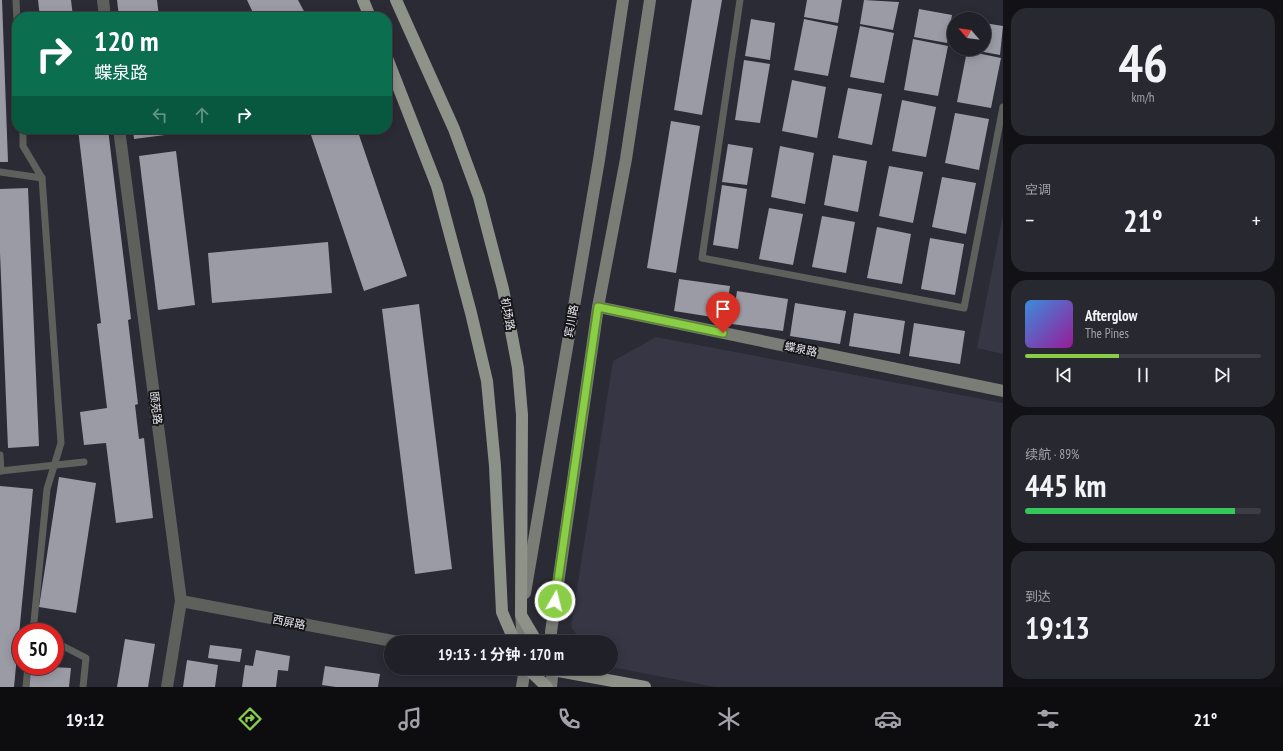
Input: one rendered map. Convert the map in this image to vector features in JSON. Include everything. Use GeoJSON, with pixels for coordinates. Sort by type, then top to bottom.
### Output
{"type":"FeatureCollection","features":[{"type":"Feature","properties":{"kind":"main road"},"geometry":{"type":"LineString","coordinates":[[362,0],[368,12]]}},
{"type":"Feature","properties":{"kind":"main road","name":"机场路"},"geometry":{"type":"LineString","coordinates":[[396,0],[454,128],[479,197],[503,289],[518,368],[522,415],[521,615]]}},
{"type":"Feature","properties":{"kind":"main road","name":"宾川路"},"geometry":{"type":"LineString","coordinates":[[522,635],[521,615],[599,160],[623,0]]}},
{"type":"Feature","properties":{"kind":"main road"},"geometry":{"type":"LineString","coordinates":[[551,635],[598,307],[626,159],[650,0]]}},
{"type":"Feature","properties":{"kind":"main road"},"geometry":{"type":"LineString","coordinates":[[392,71],[438,186],[487,381],[495,466],[502,612],[512,635]]}},
{"type":"Feature","properties":{"kind":"main road","name":"蝶泉路"},"geometry":{"type":"LineString","coordinates":[[598,307],[1003,391]]}},
{"type":"Feature","properties":{"kind":"main road"},"geometry":{"type":"LineString","coordinates":[[521,615],[533,635]]}},
{"type":"Feature","properties":{"kind":"main road"},"geometry":{"type":"LineString","coordinates":[[522,687],[525,675]]}},
{"type":"Feature","properties":{"kind":"main road"},"geometry":{"type":"LineString","coordinates":[[534,675],[547,687]]}},
{"type":"Feature","properties":{"kind":"main road"},"geometry":{"type":"LineString","coordinates":[[551,687],[552,675]]}},
{"type":"Feature","properties":{"kind":"main road"},"geometry":{"type":"LineString","coordinates":[[584,675],[645,687]]}},
{"type":"Feature","properties":{"kind":"street"},"geometry":{"type":"LineString","coordinates":[[103,0],[104,12]]}},
{"type":"Feature","properties":{"kind":"street","name":"颐苑路"},"geometry":{"type":"LineString","coordinates":[[121,134],[181,601],[167,687]]}},
{"type":"Feature","properties":{"kind":"street","name":"西屏路"},"geometry":{"type":"LineString","coordinates":[[181,601],[384,639]]}},
{"type":"Feature","properties":{"kind":"lane"},"geometry":{"type":"LineString","coordinates":[[16,0],[17,12]]}},
{"type":"Feature","properties":{"kind":"lane"},"geometry":{"type":"LineString","coordinates":[[740,0],[702,258],[964,308],[1003,107]]}},
{"type":"Feature","properties":{"kind":"lane"},"geometry":{"type":"LineString","coordinates":[[22,134],[23,146],[42,178],[61,443],[47,489],[35,623]]}},
{"type":"Feature","properties":{"kind":"lane"},"geometry":{"type":"LineString","coordinates":[[0,172],[42,178]]}},
{"type":"Feature","properties":{"kind":"lane"},"geometry":{"type":"LineString","coordinates":[[0,455],[0,471],[84,462]]}},
{"type":"Feature","properties":{"kind":"lane"},"geometry":{"type":"LineString","coordinates":[[64,647],[86,658],[83,687]]}},
{"type":"Feature","properties":{"kind":"lane"},"geometry":{"type":"LineString","coordinates":[[26,687],[27,675]]}},
{"type":"Feature","properties":{"kind":"shaded area"},"geometry":{"type":"Polygon","coordinates":[[[1003,214],[1003,354],[977,348],[1003,214]]]}},
{"type":"Feature","properties":{"kind":"shaded area"},"geometry":{"type":"Polygon","coordinates":[[[656,337],[1003,403],[1003,687],[715,687],[618,668],[618,635],[577,635],[571,627],[613,361],[656,337]]]}},
{"type":"Feature","properties":{"kind":"building"},"geometry":{"type":"Polygon","coordinates":[[[0,0],[2,0],[8,162],[0,162],[0,0]]]}},
{"type":"Feature","properties":{"kind":"building"},"geometry":{"type":"Polygon","coordinates":[[[38,0],[71,0],[72,12],[39,12],[38,0]]]}},
{"type":"Feature","properties":{"kind":"building"},"geometry":{"type":"Polygon","coordinates":[[[117,0],[157,0],[158,12],[118,12],[117,0]]]}},
{"type":"Feature","properties":{"kind":"building"},"geometry":{"type":"Polygon","coordinates":[[[247,0],[298,0],[304,12],[253,12],[247,0]]]}},
{"type":"Feature","properties":{"kind":"building"},"geometry":{"type":"Polygon","coordinates":[[[692,0],[722,0],[702,115],[674,110],[692,0]]]}},
{"type":"Feature","properties":{"kind":"building"},"geometry":{"type":"Polygon","coordinates":[[[807,0],[842,0],[838,23],[804,17],[807,0]]]}},
{"type":"Feature","properties":{"kind":"building"},"geometry":{"type":"Polygon","coordinates":[[[864,0],[899,2],[893,30],[860,24],[864,0]]]}},
{"type":"Feature","properties":{"kind":"building"},"geometry":{"type":"Polygon","coordinates":[[[919,9],[947,14],[947,43],[914,37],[919,9]]]}},
{"type":"Feature","properties":{"kind":"building"},"geometry":{"type":"Polygon","coordinates":[[[751,19],[775,23],[770,60],[745,56],[751,19]]]}},
{"type":"Feature","properties":{"kind":"building"},"geometry":{"type":"Polygon","coordinates":[[[804,19],[838,26],[828,76],[794,70],[804,19]]]}},
{"type":"Feature","properties":{"kind":"building"},"geometry":{"type":"Polygon","coordinates":[[[991,24],[1003,26],[1000,55],[991,53],[991,24]]]}},
{"type":"Feature","properties":{"kind":"building"},"geometry":{"type":"Polygon","coordinates":[[[860,26],[894,33],[884,83],[850,77],[860,26]]]}},
{"type":"Feature","properties":{"kind":"building"},"geometry":{"type":"Polygon","coordinates":[[[913,39],[947,46],[938,96],[904,90],[913,39]]]}},
{"type":"Feature","properties":{"kind":"building"},"geometry":{"type":"Polygon","coordinates":[[[966,56],[991,56],[1001,58],[991,108],[957,102],[966,56]]]}},
{"type":"Feature","properties":{"kind":"building"},"geometry":{"type":"Polygon","coordinates":[[[744,60],[770,64],[760,123],[735,120],[744,60]]]}},
{"type":"Feature","properties":{"kind":"building"},"geometry":{"type":"Polygon","coordinates":[[[792,80],[826,87],[817,138],[782,131],[792,80]]]}},
{"type":"Feature","properties":{"kind":"building"},"geometry":{"type":"Polygon","coordinates":[[[848,88],[882,94],[872,145],[838,138],[848,88]]]}},
{"type":"Feature","properties":{"kind":"building"},"geometry":{"type":"Polygon","coordinates":[[[902,100],[936,107],[926,157],[892,151],[902,100]]]}},
{"type":"Feature","properties":{"kind":"building"},"geometry":{"type":"Polygon","coordinates":[[[955,113],[989,119],[979,170],[945,163],[955,113]]]}},
{"type":"Feature","properties":{"kind":"building"},"geometry":{"type":"Polygon","coordinates":[[[671,121],[700,126],[676,273],[647,268],[671,121]]]}},
{"type":"Feature","properties":{"kind":"building"},"geometry":{"type":"Polygon","coordinates":[[[79,134],[109,134],[131,319],[128,320],[138,404],[135,405],[139,439],[144,438],[153,518],[116,523],[106,443],[84,445],[80,412],[107,408],[97,324],[101,323],[79,134]]]}},
{"type":"Feature","properties":{"kind":"building"},"geometry":{"type":"Polygon","coordinates":[[[134,134],[173,134],[134,139],[134,134]]]}},
{"type":"Feature","properties":{"kind":"building"},"geometry":{"type":"Polygon","coordinates":[[[311,134],[359,134],[407,276],[364,291],[311,134]]]}},
{"type":"Feature","properties":{"kind":"building"},"geometry":{"type":"Polygon","coordinates":[[[728,144],[753,148],[747,185],[722,182],[728,144]]]}},
{"type":"Feature","properties":{"kind":"building"},"geometry":{"type":"Polygon","coordinates":[[[780,146],[814,153],[805,204],[771,197],[780,146]]]}},
{"type":"Feature","properties":{"kind":"building"},"geometry":{"type":"Polygon","coordinates":[[[176,151],[195,305],[158,310],[139,156],[176,151]]]}},
{"type":"Feature","properties":{"kind":"building"},"geometry":{"type":"Polygon","coordinates":[[[833,155],[867,161],[858,212],[824,205],[833,155]]]}},
{"type":"Feature","properties":{"kind":"building"},"geometry":{"type":"Polygon","coordinates":[[[889,166],[923,172],[913,223],[879,216],[889,166]]]}},
{"type":"Feature","properties":{"kind":"building"},"geometry":{"type":"Polygon","coordinates":[[[942,177],[976,183],[966,234],[932,227],[942,177]]]}},
{"type":"Feature","properties":{"kind":"building"},"geometry":{"type":"Polygon","coordinates":[[[722,185],[747,189],[738,249],[713,245],[722,185]]]}},
{"type":"Feature","properties":{"kind":"building"},"geometry":{"type":"Polygon","coordinates":[[[28,188],[39,446],[8,448],[0,253],[0,189],[28,188]]]}},
{"type":"Feature","properties":{"kind":"building"},"geometry":{"type":"Polygon","coordinates":[[[769,208],[803,214],[793,265],[759,259],[769,208]]]}},
{"type":"Feature","properties":{"kind":"building"},"geometry":{"type":"Polygon","coordinates":[[[822,216],[855,222],[846,273],[812,267],[822,216]]]}},
{"type":"Feature","properties":{"kind":"building"},"geometry":{"type":"Polygon","coordinates":[[[877,227],[911,234],[902,284],[867,278],[877,227]]]}},
{"type":"Feature","properties":{"kind":"building"},"geometry":{"type":"Polygon","coordinates":[[[930,238],[964,244],[955,295],[921,289],[930,238]]]}},
{"type":"Feature","properties":{"kind":"building"},"geometry":{"type":"Polygon","coordinates":[[[328,242],[332,293],[212,303],[208,253],[328,242]]]}},
{"type":"Feature","properties":{"kind":"building"},"geometry":{"type":"Polygon","coordinates":[[[679,279],[730,286],[725,319],[674,311],[679,279]]]}},
{"type":"Feature","properties":{"kind":"building"},"geometry":{"type":"Polygon","coordinates":[[[737,291],[788,299],[783,331],[732,324],[737,291]]]}},
{"type":"Feature","properties":{"kind":"building"},"geometry":{"type":"Polygon","coordinates":[[[795,303],[846,311],[840,344],[790,336],[795,303]]]}},
{"type":"Feature","properties":{"kind":"building"},"geometry":{"type":"Polygon","coordinates":[[[419,304],[452,569],[415,574],[382,309],[419,304]]]}},
{"type":"Feature","properties":{"kind":"building"},"geometry":{"type":"Polygon","coordinates":[[[854,313],[905,321],[900,354],[849,346],[854,313]]]}},
{"type":"Feature","properties":{"kind":"building"},"geometry":{"type":"Polygon","coordinates":[[[914,323],[965,331],[960,364],[909,356],[914,323]]]}},
{"type":"Feature","properties":{"kind":"building"},"geometry":{"type":"Polygon","coordinates":[[[59,477],[96,483],[76,613],[39,607],[59,477]]]}},
{"type":"Feature","properties":{"kind":"building"},"geometry":{"type":"Polygon","coordinates":[[[0,486],[33,489],[20,623],[12,623],[12,675],[15,675],[14,687],[0,687],[0,486]]]}},
{"type":"Feature","properties":{"kind":"building"},"geometry":{"type":"Polygon","coordinates":[[[125,639],[155,644],[148,687],[117,687],[125,639]]]}},
{"type":"Feature","properties":{"kind":"building"},"geometry":{"type":"Polygon","coordinates":[[[210,645],[242,649],[240,662],[208,658],[210,645]]]}},
{"type":"Feature","properties":{"kind":"building"},"geometry":{"type":"Polygon","coordinates":[[[256,650],[290,656],[288,671],[278,670],[276,687],[242,687],[245,665],[253,666],[256,650]]]}},
{"type":"Feature","properties":{"kind":"building"},"geometry":{"type":"Polygon","coordinates":[[[187,660],[218,665],[215,687],[183,687],[187,660]]]}},
{"type":"Feature","properties":{"kind":"building"},"geometry":{"type":"Polygon","coordinates":[[[325,666],[380,674],[378,687],[336,687],[322,685],[325,666]]]}},
{"type":"Feature","properties":{"kind":"building"},"geometry":{"type":"Polygon","coordinates":[[[64,668],[71,668],[69,687],[29,687],[30,675],[64,675],[64,668]]]}},
{"type":"Feature","properties":{"kind":"route"},"geometry":{"type":"LineString","coordinates":[[555,601],[598,307],[723,333]]}}]}
